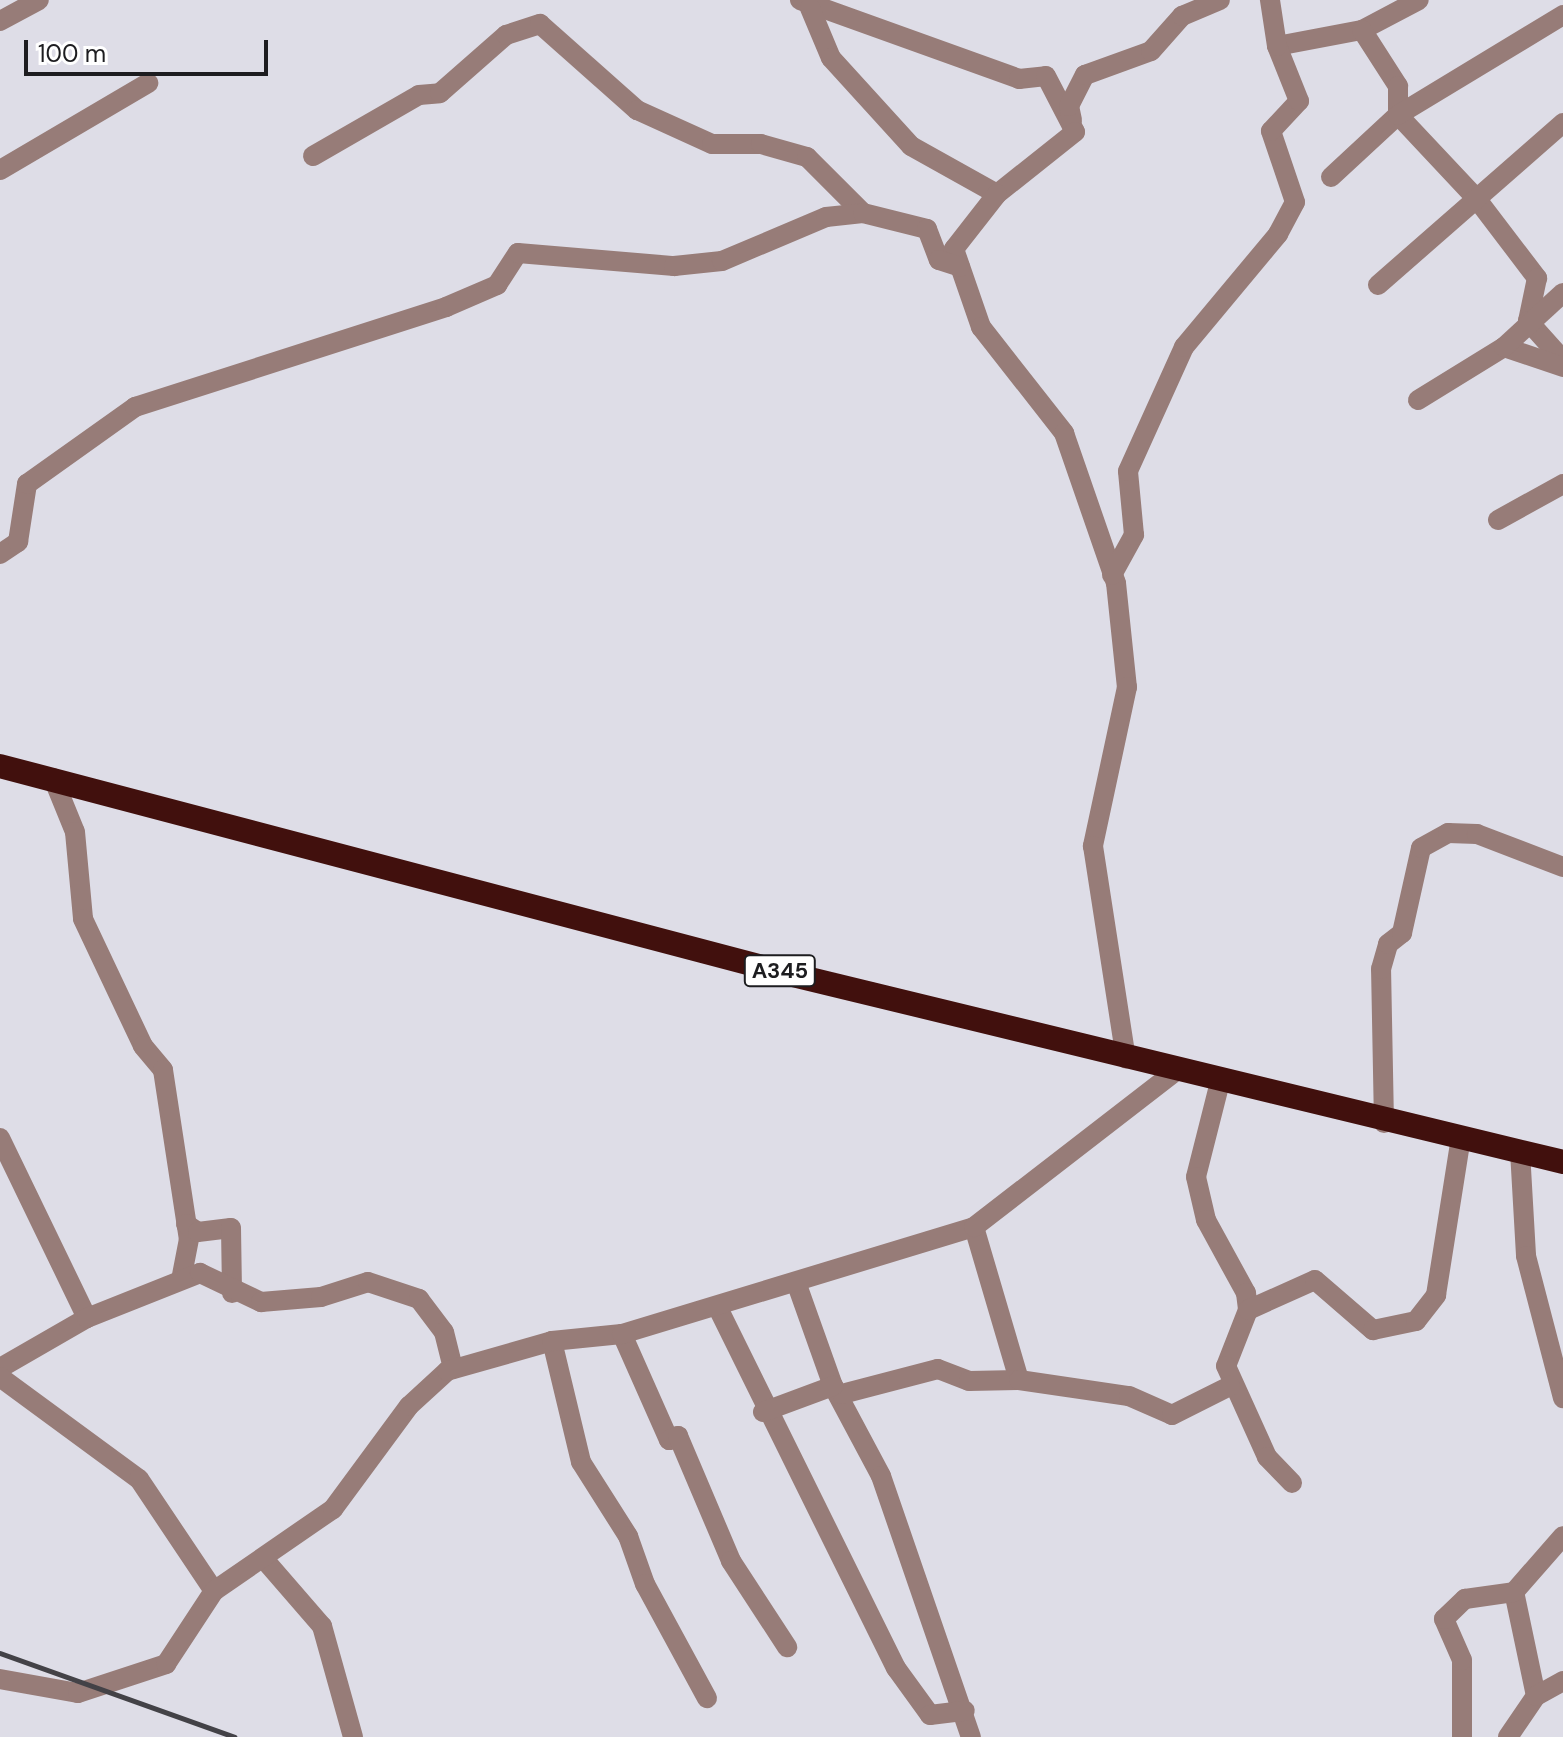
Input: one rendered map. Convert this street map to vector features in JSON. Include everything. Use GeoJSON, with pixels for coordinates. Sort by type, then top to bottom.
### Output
{"type":"FeatureCollection","features":[{"type":"Feature","properties":{"kind":"highway","name":"A345"},"geometry":{"type":"LineString","coordinates":[[0,766],[1176,1071],[1221,1078],[1384,1123],[1563,1162]]}},
{"type":"Feature","properties":{"kind":"street"},"geometry":{"type":"LineString","coordinates":[[0,21],[39,0]]}},
{"type":"Feature","properties":{"kind":"street"},"geometry":{"type":"LineString","coordinates":[[1075,132],[1069,106],[1085,75],[1151,51],[1182,8],[1220,0]]}},
{"type":"Feature","properties":{"kind":"street"},"geometry":{"type":"LineString","coordinates":[[1112,575],[1134,535],[1128,471],[1184,347],[1278,234],[1295,202],[1271,131],[1299,101],[1277,46],[1270,0]]}},
{"type":"Feature","properties":{"kind":"street"},"geometry":{"type":"LineString","coordinates":[[1277,46],[1362,30],[1419,0]]}},
{"type":"Feature","properties":{"kind":"street"},"geometry":{"type":"LineString","coordinates":[[805,4],[1019,79],[1046,76],[1075,132]]}},
{"type":"Feature","properties":{"kind":"street"},"geometry":{"type":"LineString","coordinates":[[805,4],[831,58],[911,146],[997,194]]}},
{"type":"Feature","properties":{"kind":"street"},"geometry":{"type":"LineString","coordinates":[[1331,177],[1398,115],[1563,15]]}},
{"type":"Feature","properties":{"kind":"street"},"geometry":{"type":"LineString","coordinates":[[313,156],[419,95],[440,93],[506,35],[540,24],[637,110],[712,144],[761,144],[807,157],[863,213]]}},
{"type":"Feature","properties":{"kind":"street"},"geometry":{"type":"LineString","coordinates":[[1362,30],[1398,86],[1398,115],[1476,198],[1537,278],[1528,321]]}},
{"type":"Feature","properties":{"kind":"street"},"geometry":{"type":"LineString","coordinates":[[0,170],[148,83]]}},
{"type":"Feature","properties":{"kind":"street"},"geometry":{"type":"LineString","coordinates":[[1378,285],[1563,123]]}},
{"type":"Feature","properties":{"kind":"street"},"geometry":{"type":"LineString","coordinates":[[1075,132],[997,194],[954,249],[981,327],[1064,433],[1125,623],[1127,687],[1093,846],[1126,1058]]}},
{"type":"Feature","properties":{"kind":"street"},"geometry":{"type":"LineString","coordinates":[[0,554],[18,542],[27,484],[135,407],[446,307],[497,285],[518,253],[674,266],[722,261],[826,217],[863,213],[927,229],[939,260],[960,267]]}},
{"type":"Feature","properties":{"kind":"street"},"geometry":{"type":"LineString","coordinates":[[1418,400],[1504,347],[1528,321],[1563,293]]}},
{"type":"Feature","properties":{"kind":"street"},"geometry":{"type":"LineString","coordinates":[[1528,321],[1563,360]]}},
{"type":"Feature","properties":{"kind":"street"},"geometry":{"type":"LineString","coordinates":[[1504,347],[1563,367]]}},
{"type":"Feature","properties":{"kind":"street"},"geometry":{"type":"LineString","coordinates":[[1498,520],[1563,484]]}},
{"type":"Feature","properties":{"kind":"street"},"geometry":{"type":"LineString","coordinates":[[53,778],[75,832],[83,919],[143,1046],[163,1070],[186,1224],[182,1276]]}},
{"type":"Feature","properties":{"kind":"street"},"geometry":{"type":"LineString","coordinates":[[1384,1123],[1381,969],[1388,944],[1402,933],[1421,848],[1448,833],[1477,834],[1563,867]]}},
{"type":"Feature","properties":{"kind":"street"},"geometry":{"type":"LineString","coordinates":[[0,1679],[78,1693],[145,1675],[166,1664],[214,1591],[333,1509],[409,1406],[453,1369],[552,1341],[622,1334],[974,1227],[1176,1071]]}},
{"type":"Feature","properties":{"kind":"street"},"geometry":{"type":"LineString","coordinates":[[1221,1078],[1196,1177],[1206,1220],[1239,1276],[1248,1310],[1226,1366],[1230,1386],[1267,1457],[1292,1483]]}},
{"type":"Feature","properties":{"kind":"street"},"geometry":{"type":"LineString","coordinates":[[0,1138],[87,1318]]}},
{"type":"Feature","properties":{"kind":"street"},"geometry":{"type":"LineString","coordinates":[[1248,1310],[1315,1280],[1373,1330],[1416,1321],[1436,1295],[1461,1138]]}},
{"type":"Feature","properties":{"kind":"street"},"geometry":{"type":"LineString","coordinates":[[1520,1151],[1526,1256],[1563,1398]]}},
{"type":"Feature","properties":{"kind":"street"},"geometry":{"type":"LineString","coordinates":[[186,1224],[198,1232],[231,1228],[232,1293]]}},
{"type":"Feature","properties":{"kind":"street"},"geometry":{"type":"LineString","coordinates":[[974,1227],[1019,1380]]}},
{"type":"Feature","properties":{"kind":"street"},"geometry":{"type":"LineString","coordinates":[[0,1368],[87,1318],[182,1276],[200,1273],[232,1293],[295,1302],[368,1282],[419,1299],[444,1332],[453,1369]]}},
{"type":"Feature","properties":{"kind":"street"},"geometry":{"type":"LineString","coordinates":[[796,1282],[838,1390],[886,1490],[965,1711],[971,1737]]}},
{"type":"Feature","properties":{"kind":"street"},"geometry":{"type":"LineString","coordinates":[[717,1306],[763,1412],[896,1668],[930,1715],[965,1711]]}},
{"type":"Feature","properties":{"kind":"street"},"geometry":{"type":"LineString","coordinates":[[622,1334],[669,1440],[678,1436],[731,1561],[787,1647]]}},
{"type":"Feature","properties":{"kind":"street"},"geometry":{"type":"LineString","coordinates":[[552,1341],[581,1462],[628,1536],[645,1584],[707,1698]]}},
{"type":"Feature","properties":{"kind":"street"},"geometry":{"type":"LineString","coordinates":[[763,1412],[838,1390],[938,1369],[999,1385],[1019,1380],[1129,1396],[1172,1415],[1230,1386]]}},
{"type":"Feature","properties":{"kind":"street"},"geometry":{"type":"LineString","coordinates":[[0,1377],[139,1479],[214,1591]]}},
{"type":"Feature","properties":{"kind":"street"},"geometry":{"type":"LineString","coordinates":[[1462,1737],[1462,1660],[1444,1619],[1465,1599],[1514,1592],[1563,1536]]}},
{"type":"Feature","properties":{"kind":"street"},"geometry":{"type":"LineString","coordinates":[[263,1558],[322,1626],[353,1737]]}},
{"type":"Feature","properties":{"kind":"street"},"geometry":{"type":"LineString","coordinates":[[1514,1592],[1536,1696]]}},
{"type":"Feature","properties":{"kind":"street"},"geometry":{"type":"LineString","coordinates":[[1508,1737],[1536,1696],[1563,1681]]}},
{"type":"Feature","properties":{"kind":"railway"},"geometry":{"type":"LineString","coordinates":[[0,1653],[234,1737]]}}]}
